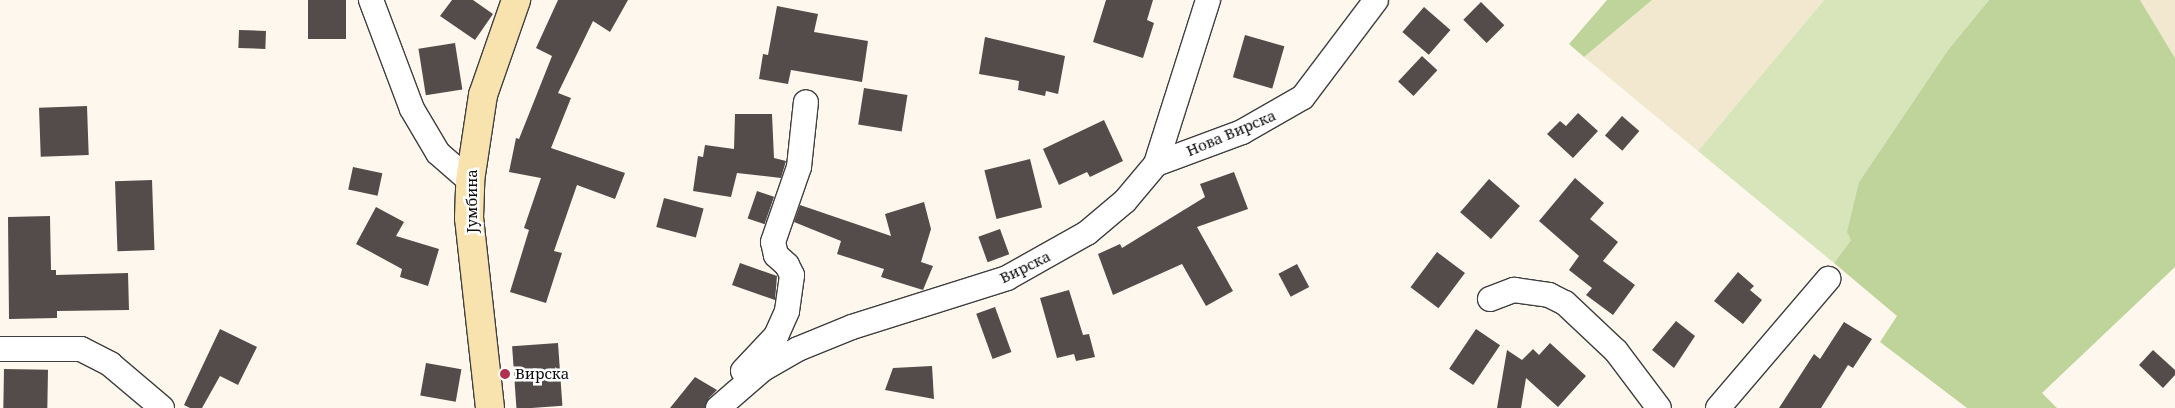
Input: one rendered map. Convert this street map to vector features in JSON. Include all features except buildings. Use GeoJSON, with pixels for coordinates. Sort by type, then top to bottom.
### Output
{"type":"FeatureCollection","features":[{"type":"Feature","properties":{"kind":"street"},"geometry":{"type":"LineString","coordinates":[[371,0],[412,109],[438,152],[470,181]]}},
{"type":"Feature","properties":{"kind":"street","name":"Јумбина"},"geometry":{"type":"LineString","coordinates":[[490,408],[469,218],[470,181],[483,95],[516,0]]}},
{"type":"Feature","properties":{"kind":"street","name":"Вирска"},"geometry":{"type":"LineString","coordinates":[[718,408],[736,390],[798,349],[852,327],[1007,278],[1087,233],[1125,201],[1156,164],[1208,0]]}},
{"type":"Feature","properties":{"kind":"street","name":"Нова Вирска"},"geometry":{"type":"LineString","coordinates":[[1156,164],[1242,132],[1303,96],[1376,0]]}},
{"type":"Feature","properties":{"kind":"street"},"geometry":{"type":"LineString","coordinates":[[736,390],[740,374],[776,336],[787,311],[792,275],[787,265],[776,254],[772,242],[799,167],[806,102]]}},
{"type":"Feature","properties":{"kind":"street"},"geometry":{"type":"LineString","coordinates":[[1718,408],[1828,279]]}},
{"type":"Feature","properties":{"kind":"street"},"geometry":{"type":"LineString","coordinates":[[1490,298],[1514,290],[1549,295],[1565,303],[1616,351],[1659,408]]}},
{"type":"Feature","properties":{"kind":"street"},"geometry":{"type":"LineString","coordinates":[[0,349],[81,349],[110,364],[162,408]]}},
{"type":"Feature","properties":{"kind":"shaded area"},"geometry":{"type":"Polygon","coordinates":[[[1652,0],[1824,0],[1698,151],[1584,57],[1652,0]]]}},
{"type":"Feature","properties":{"kind":"shaded area"},"geometry":{"type":"Polygon","coordinates":[[[2140,0],[2175,0],[2175,58],[2140,0]]]}},
{"type":"Feature","properties":{"kind":"green space"},"geometry":{"type":"Polygon","coordinates":[[[1607,0],[1652,0],[1584,57],[1569,44],[1607,0]]]}},
{"type":"Feature","properties":{"kind":"green space"},"geometry":{"type":"Polygon","coordinates":[[[1824,0],[1989,0],[1948,50],[1859,182],[1851,240],[1834,263],[1698,151],[1824,0]]]}},
{"type":"Feature","properties":{"kind":"green space"},"geometry":{"type":"Polygon","coordinates":[[[1989,0],[2140,0],[2175,58],[2175,267],[2042,393],[2057,408],[1967,408],[1880,342],[1897,316],[1834,263],[1851,240],[1847,232],[1859,182],[1948,50],[1989,0]]]}},
{"type":"Feature","properties":{"kind":"place","name":"Вирска"},"geometry":{"type":"Point","coordinates":[505,374]}}]}
